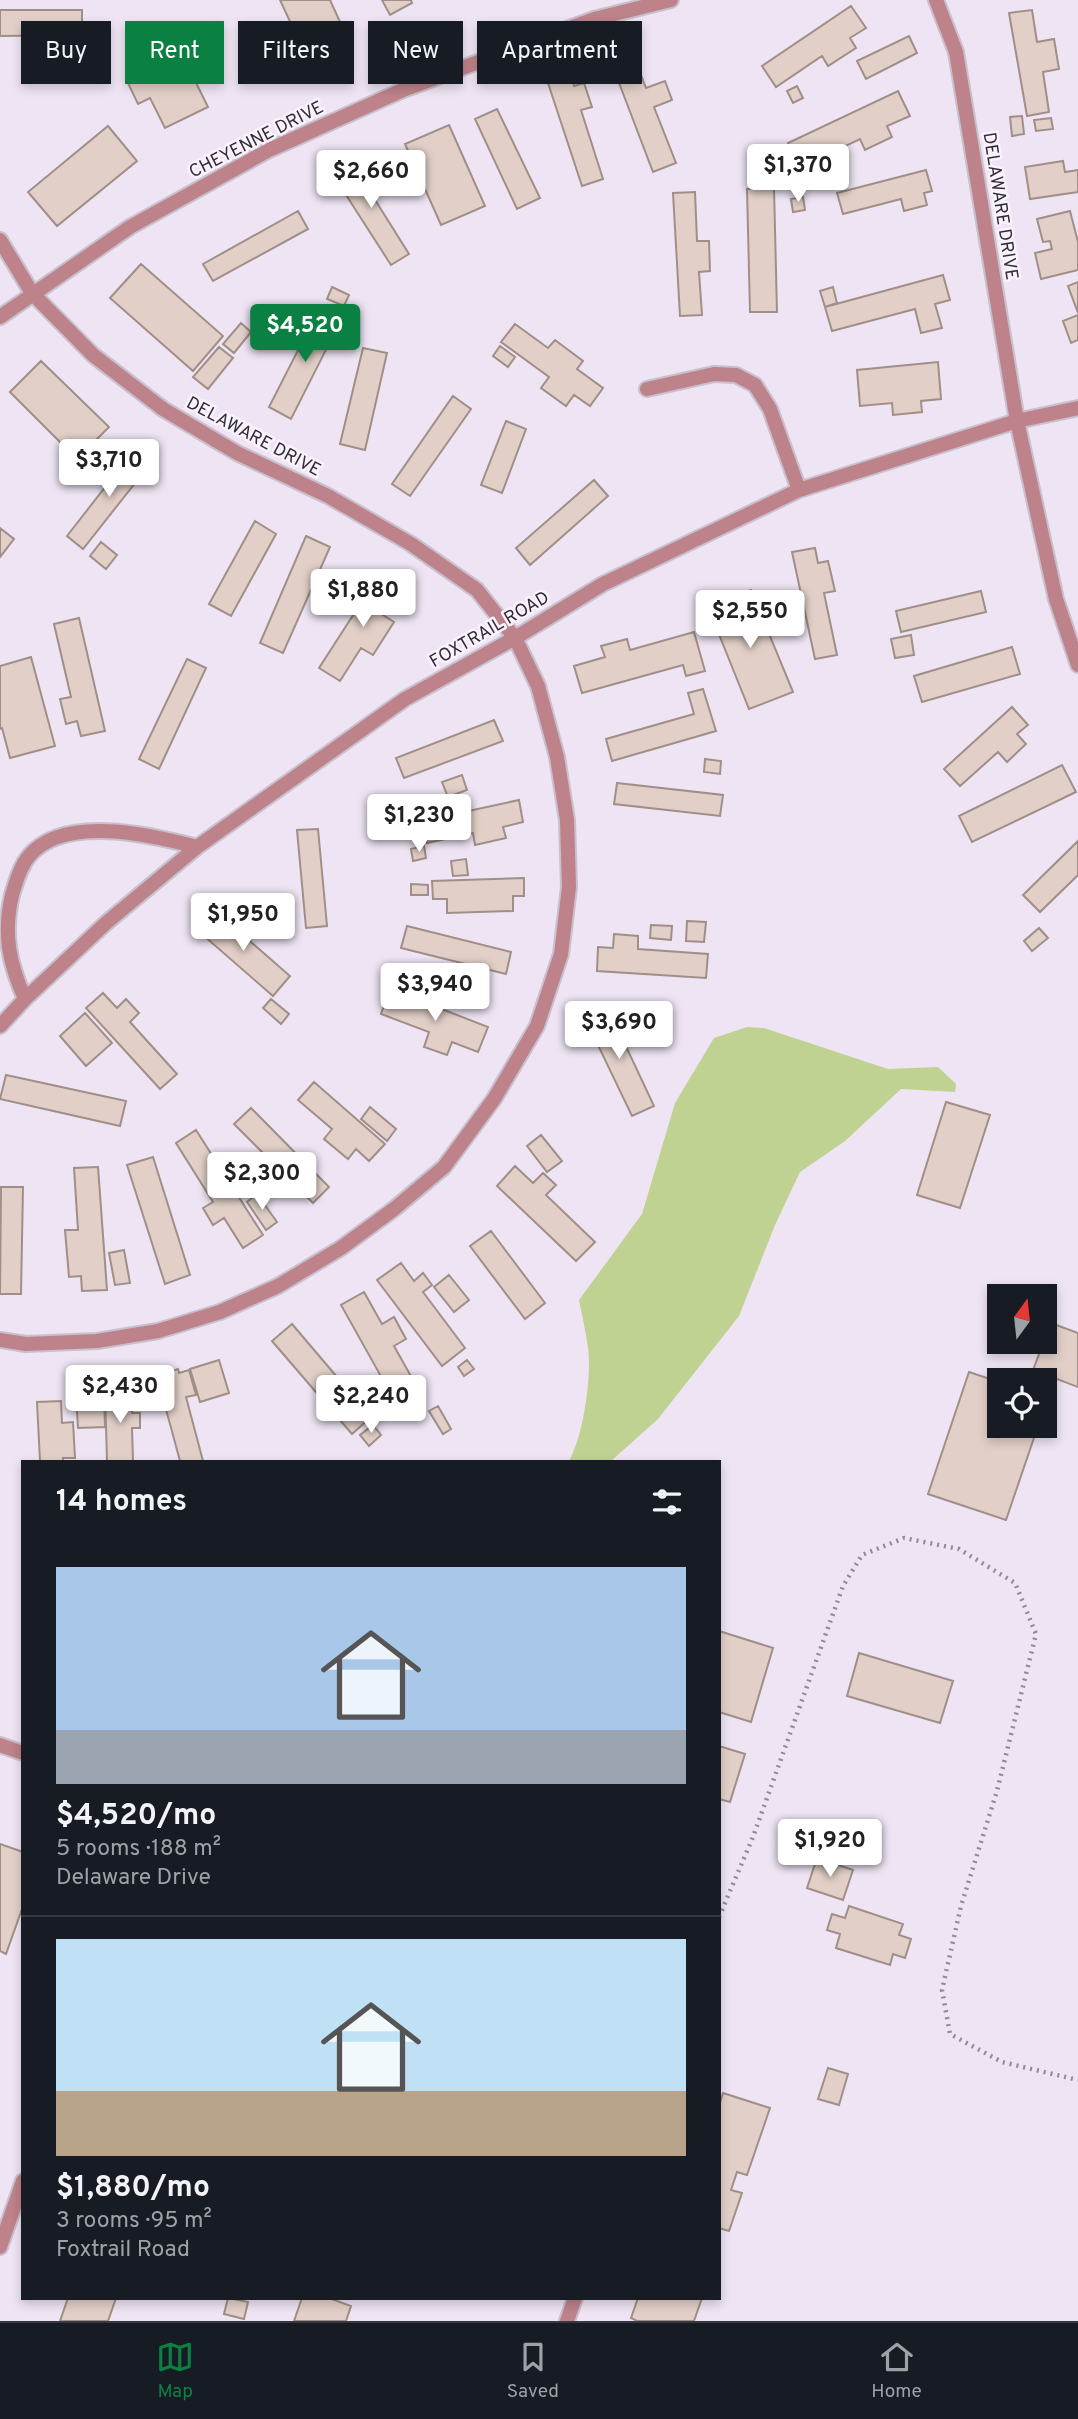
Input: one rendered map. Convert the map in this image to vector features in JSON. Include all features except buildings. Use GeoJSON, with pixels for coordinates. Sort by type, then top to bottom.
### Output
{"type":"FeatureCollection","features":[{"type":"Feature","properties":{"kind":"street","name":"CHEYENNE DRIVE"},"geometry":{"type":"LineString","coordinates":[[0,317],[130,227],[269,150],[403,90],[594,19],[671,0]]}},
{"type":"Feature","properties":{"kind":"street","name":"DELAWARE DRIVE"},"geometry":{"type":"LineString","coordinates":[[936,0],[956,52],[1017,421],[1056,599],[1078,665]]}},
{"type":"Feature","properties":{"kind":"street","name":"DELAWARE DRIVE"},"geometry":{"type":"LineString","coordinates":[[0,240],[32,293],[93,355],[163,409],[237,453],[328,496],[411,544],[477,590],[515,638],[538,686],[557,757],[567,820],[569,887],[561,954],[537,1026],[495,1099],[444,1167],[394,1209],[341,1248],[278,1286],[220,1312],[158,1331],[97,1341],[26,1344],[0,1340]]}},
{"type":"Feature","properties":{"kind":"street"},"geometry":{"type":"LineString","coordinates":[[647,389],[714,374],[736,375],[755,385],[770,410],[799,490]]}},
{"type":"Feature","properties":{"kind":"street","name":"FOXTRAIL ROAD"},"geometry":{"type":"LineString","coordinates":[[0,1026],[24,999],[106,923],[197,847],[405,699],[515,638],[603,584],[799,490],[1017,421],[1078,408]]}},
{"type":"Feature","properties":{"kind":"street"},"geometry":{"type":"LineString","coordinates":[[24,999],[11,967],[8,935],[10,904],[17,878],[29,856],[48,842],[68,835],[106,830],[152,835],[197,847]]}},
{"type":"Feature","properties":{"kind":"street"},"geometry":{"type":"LineString","coordinates":[[0,1745],[21,1752]]}},
{"type":"Feature","properties":{"kind":"street"},"geometry":{"type":"LineString","coordinates":[[0,2247],[21,2187]]}},
{"type":"Feature","properties":{"kind":"street"},"geometry":{"type":"LineString","coordinates":[[567,2321],[574,2300]]}},
{"type":"Feature","properties":{"kind":"path"},"geometry":{"type":"LineString","coordinates":[[721,1912],[753,1837],[843,1586],[862,1555],[904,1538],[960,1549],[1015,1583],[1036,1634],[997,1791],[961,1906],[943,1990],[950,2034],[1002,2062],[1078,2080]]}},
{"type":"Feature","properties":{"kind":"green space"},"geometry":{"type":"Polygon","coordinates":[[[747,1027],[764,1028],[888,1069],[938,1067],[956,1084],[955,1092],[901,1089],[845,1141],[800,1172],[775,1225],[739,1316],[658,1419],[612,1460],[569,1460],[582,1422],[589,1375],[588,1348],[579,1300],[642,1214],[675,1103],[714,1038],[747,1027]]]}}]}
